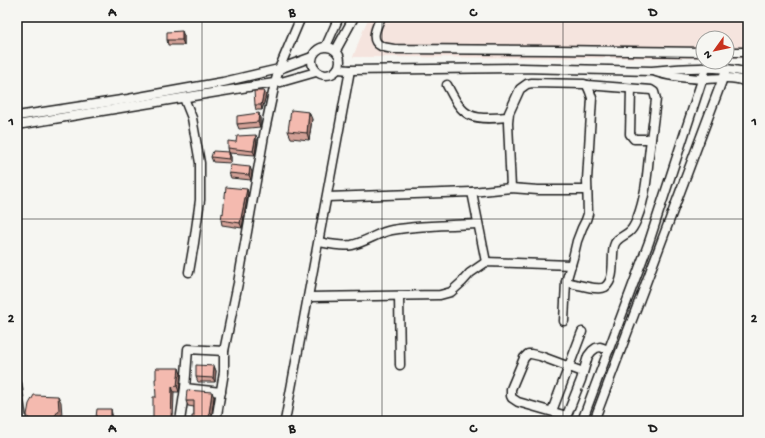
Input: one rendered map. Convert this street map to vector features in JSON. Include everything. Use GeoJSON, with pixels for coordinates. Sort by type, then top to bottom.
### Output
{"type":"FeatureCollection","features":[{"type":"Feature","properties":{"kind":"street"},"geometry":{"type":"LineString","coordinates":[[216,421],[224,372],[224,351],[238,284],[264,130],[279,69],[301,17]]}},
{"type":"Feature","properties":{"kind":"street"},"geometry":{"type":"LineString","coordinates":[[326,46],[339,17]]}},
{"type":"Feature","properties":{"kind":"street"},"geometry":{"type":"LineString","coordinates":[[336,50],[354,17]]}},
{"type":"Feature","properties":{"kind":"street"},"geometry":{"type":"LineString","coordinates":[[381,17],[374,34],[375,40],[382,47],[394,49],[695,52]]}},
{"type":"Feature","properties":{"kind":"street"},"geometry":{"type":"LineString","coordinates":[[326,46],[336,50],[340,57],[340,66],[334,73],[325,76],[316,72],[312,64],[312,57],[318,48],[326,46]]}},
{"type":"Feature","properties":{"kind":"street"},"geometry":{"type":"LineString","coordinates":[[735,52],[748,52]]}},
{"type":"Feature","properties":{"kind":"street"},"geometry":{"type":"LineString","coordinates":[[17,116],[128,99],[224,82],[279,69],[312,57]]}},
{"type":"Feature","properties":{"kind":"street"},"geometry":{"type":"LineString","coordinates":[[338,69],[521,68],[652,71],[695,68]]}},
{"type":"Feature","properties":{"kind":"street"},"geometry":{"type":"LineString","coordinates":[[285,421],[350,70]]}},
{"type":"Feature","properties":{"kind":"street"},"geometry":{"type":"LineString","coordinates":[[582,421],[648,242],[705,70]]}},
{"type":"Feature","properties":{"kind":"street"},"geometry":{"type":"LineString","coordinates":[[594,421],[722,78],[726,70],[748,73]]}},
{"type":"Feature","properties":{"kind":"street"},"geometry":{"type":"LineString","coordinates":[[652,71],[665,75],[702,79],[733,78],[743,80],[748,83]]}},
{"type":"Feature","properties":{"kind":"street"},"geometry":{"type":"LineString","coordinates":[[17,125],[275,83],[316,72]]}},
{"type":"Feature","properties":{"kind":"street"},"geometry":{"type":"LineString","coordinates":[[512,188],[508,117],[520,89],[527,84],[584,84],[650,90],[656,95],[646,189],[637,220],[633,228],[620,237],[614,246],[612,277],[609,283],[602,288],[566,282]]}},
{"type":"Feature","properties":{"kind":"street"},"geometry":{"type":"LineString","coordinates":[[564,321],[566,282],[572,265],[577,241],[588,214],[587,180],[592,98],[587,85]]}},
{"type":"Feature","properties":{"kind":"street"},"geometry":{"type":"LineString","coordinates":[[447,86],[462,109],[471,116],[486,118],[508,117]]}},
{"type":"Feature","properties":{"kind":"street"},"geometry":{"type":"LineString","coordinates":[[631,89],[630,134],[634,139],[651,138]]}},
{"type":"Feature","properties":{"kind":"street"},"geometry":{"type":"LineString","coordinates":[[184,98],[192,118],[200,163],[200,200],[189,272]]}},
{"type":"Feature","properties":{"kind":"street"},"geometry":{"type":"LineString","coordinates":[[327,197],[472,192],[512,188],[538,190],[588,190]]}},
{"type":"Feature","properties":{"kind":"street"},"geometry":{"type":"LineString","coordinates":[[472,192],[486,262]]}},
{"type":"Feature","properties":{"kind":"street"},"geometry":{"type":"LineString","coordinates":[[319,242],[338,245],[351,245],[391,230],[441,225],[478,224]]}},
{"type":"Feature","properties":{"kind":"street"},"geometry":{"type":"LineString","coordinates":[[309,297],[440,295],[450,292],[470,273],[486,262],[572,265]]}},
{"type":"Feature","properties":{"kind":"street"},"geometry":{"type":"LineString","coordinates":[[399,296],[400,365]]}},
{"type":"Feature","properties":{"kind":"street"},"geometry":{"type":"LineString","coordinates":[[552,411],[570,367],[582,332]]}},
{"type":"Feature","properties":{"kind":"street"},"geometry":{"type":"LineString","coordinates":[[583,372],[532,354],[528,354],[521,364],[511,390],[511,396],[518,402],[552,411],[566,418],[583,372],[588,356],[596,348],[600,347],[609,350]]}},
{"type":"Feature","properties":{"kind":"street"},"geometry":{"type":"LineString","coordinates":[[180,421],[185,388],[188,349],[224,351]]}},
{"type":"Feature","properties":{"kind":"street"},"geometry":{"type":"LineString","coordinates":[[17,384],[22,421]]}},
{"type":"Feature","properties":{"kind":"street"},"geometry":{"type":"LineString","coordinates":[[185,388],[221,392]]}},
{"type":"Feature","properties":{"kind":"shaded area"},"geometry":{"type":"Polygon","coordinates":[[[369,17],[748,17],[748,58],[735,58],[735,30],[695,30],[695,58],[353,57],[369,17]]]}},
{"type":"Feature","properties":{"kind":"building"},"geometry":{"type":"Polygon","coordinates":[[[182,31],[182,40],[167,40],[167,32],[182,31]]]}},
{"type":"Feature","properties":{"kind":"building"},"geometry":{"type":"Polygon","coordinates":[[[254,91],[264,91],[261,105],[255,105],[254,91]]]}},
{"type":"Feature","properties":{"kind":"building"},"geometry":{"type":"Polygon","coordinates":[[[291,110],[309,112],[307,133],[288,131],[291,110]]]}},
{"type":"Feature","properties":{"kind":"building"},"geometry":{"type":"Polygon","coordinates":[[[259,113],[258,122],[237,124],[237,116],[259,113]]]}},
{"type":"Feature","properties":{"kind":"building"},"geometry":{"type":"Polygon","coordinates":[[[256,135],[253,151],[228,148],[228,141],[236,142],[237,136],[256,135]]]}},
{"type":"Feature","properties":{"kind":"building"},"geometry":{"type":"Polygon","coordinates":[[[213,151],[229,152],[229,159],[211,157],[213,151]]]}},
{"type":"Feature","properties":{"kind":"building"},"geometry":{"type":"Polygon","coordinates":[[[230,165],[250,167],[249,175],[229,173],[230,165]]]}},
{"type":"Feature","properties":{"kind":"building"},"geometry":{"type":"Polygon","coordinates":[[[226,187],[247,189],[240,223],[221,220],[226,187]]]}},
{"type":"Feature","properties":{"kind":"building"},"geometry":{"type":"Polygon","coordinates":[[[196,365],[214,366],[213,378],[196,377],[196,365]]]}},
{"type":"Feature","properties":{"kind":"building"},"geometry":{"type":"Polygon","coordinates":[[[156,368],[179,368],[177,386],[172,387],[171,420],[176,421],[148,421],[153,420],[153,397],[156,397],[156,368]]]}},
{"type":"Feature","properties":{"kind":"building"},"geometry":{"type":"Polygon","coordinates":[[[187,390],[212,392],[209,414],[210,421],[192,421],[192,416],[194,416],[194,401],[186,401],[187,390]]]}},
{"type":"Feature","properties":{"kind":"building"},"geometry":{"type":"Polygon","coordinates":[[[34,395],[58,396],[59,410],[51,421],[30,421],[27,415],[29,404],[34,395]]]}},
{"type":"Feature","properties":{"kind":"building"},"geometry":{"type":"Polygon","coordinates":[[[97,409],[111,409],[111,417],[96,417],[97,409]]]}}]}
